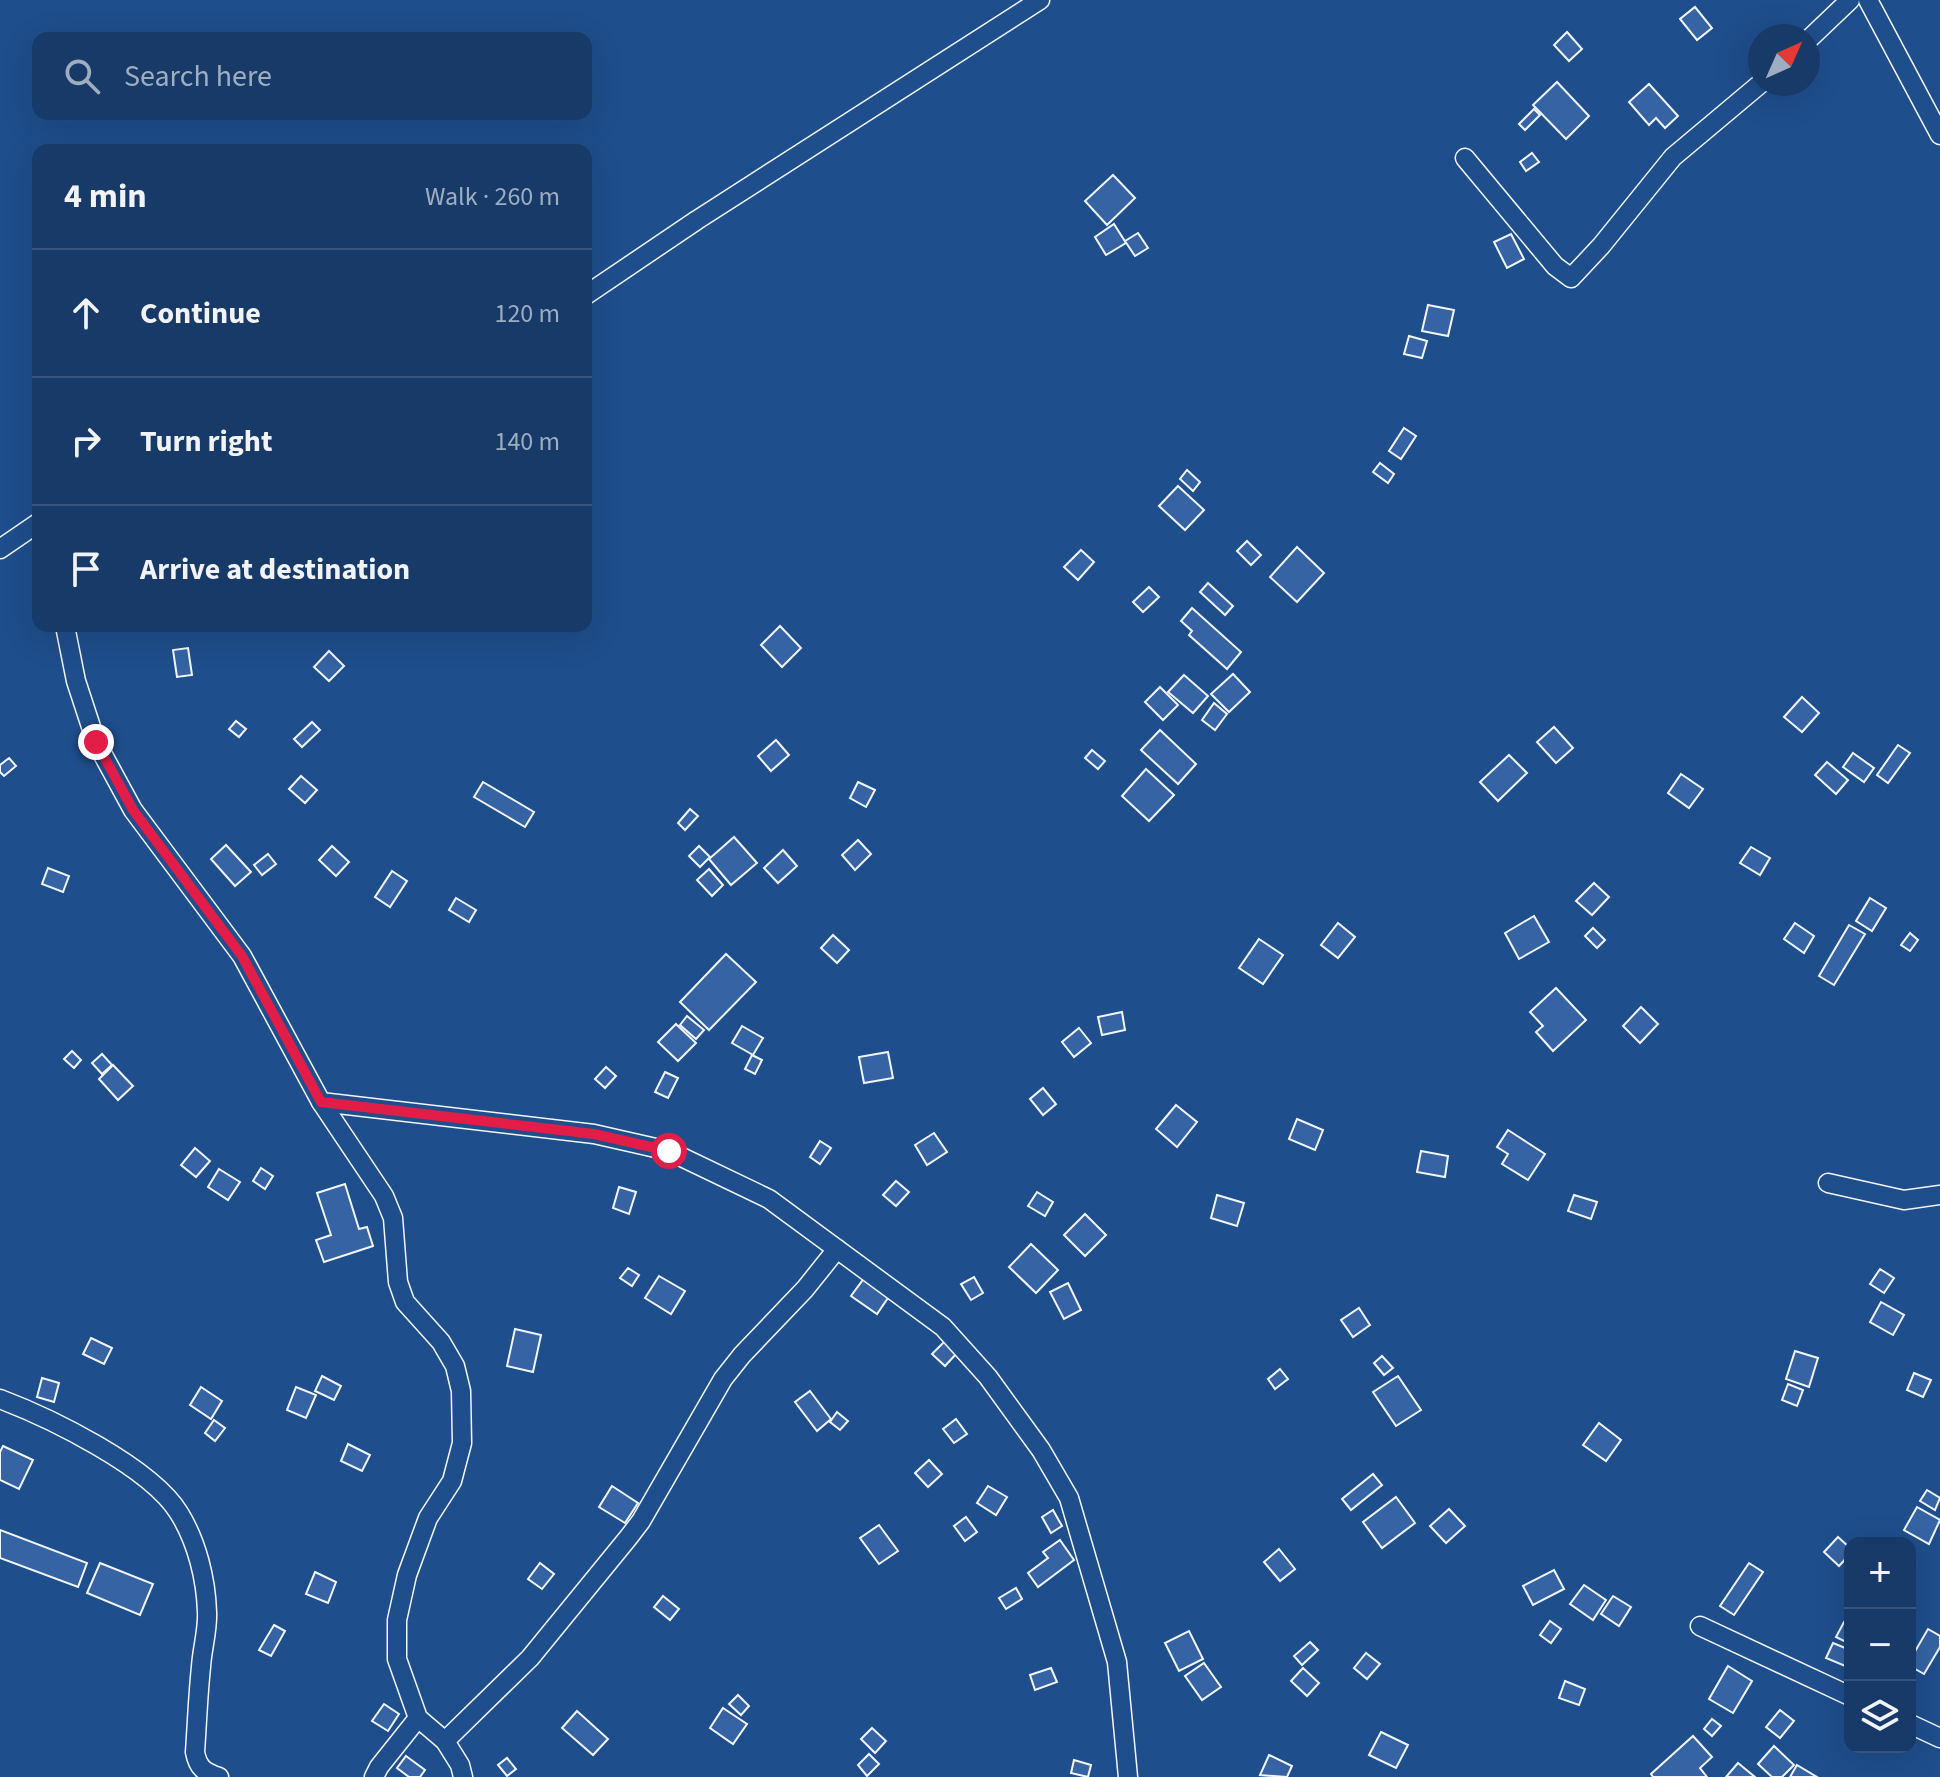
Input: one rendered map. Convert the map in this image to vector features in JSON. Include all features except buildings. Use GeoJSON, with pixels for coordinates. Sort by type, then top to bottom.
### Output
{"type":"FeatureCollection","features":[{"type":"Feature","properties":{"kind":"street"},"geometry":{"type":"LineString","coordinates":[[592,291],[1040,0]]}},
{"type":"Feature","properties":{"kind":"street"},"geometry":{"type":"LineString","coordinates":[[1820,29],[1850,0]]}},
{"type":"Feature","properties":{"kind":"street"},"geometry":{"type":"LineString","coordinates":[[1868,0],[1940,135]]}},
{"type":"Feature","properties":{"kind":"street"},"geometry":{"type":"LineString","coordinates":[[1465,158],[1555,266],[1571,278],[1673,157],[1748,94]]}},
{"type":"Feature","properties":{"kind":"street"},"geometry":{"type":"LineString","coordinates":[[0,549],[32,527]]}},
{"type":"Feature","properties":{"kind":"street"},"geometry":{"type":"LineString","coordinates":[[66,632],[76,681],[96,742],[133,810],[242,956],[321,1102],[384,1196],[393,1218],[398,1282],[405,1302],[441,1342],[455,1366],[461,1391],[462,1443],[452,1481],[428,1518],[407,1575],[397,1620],[397,1659],[418,1718],[445,1741],[460,1765],[463,1777]]}},
{"type":"Feature","properties":{"kind":"street"},"geometry":{"type":"LineString","coordinates":[[321,1102],[594,1134],[669,1151],[769,1199],[943,1327],[997,1389],[1041,1450],[1069,1498],[1117,1662],[1128,1777]]}},
{"type":"Feature","properties":{"kind":"street"},"geometry":{"type":"LineString","coordinates":[[1828,1183],[1904,1200],[1940,1195]]}},
{"type":"Feature","properties":{"kind":"street"},"geometry":{"type":"LineString","coordinates":[[445,1741],[530,1658],[628,1538],[641,1521],[723,1379],[837,1249]]}},
{"type":"Feature","properties":{"kind":"street"},"geometry":{"type":"LineString","coordinates":[[0,1399],[31,1411],[107,1453],[160,1490],[179,1512],[204,1576],[207,1615],[195,1752],[197,1763],[204,1772],[219,1777]]}},
{"type":"Feature","properties":{"kind":"street"},"geometry":{"type":"LineString","coordinates":[[1700,1626],[1844,1693]]}},
{"type":"Feature","properties":{"kind":"street"},"geometry":{"type":"LineString","coordinates":[[374,1777],[418,1718]]}},
{"type":"Feature","properties":{"kind":"street"},"geometry":{"type":"LineString","coordinates":[[1916,1727],[1940,1738]]}},
{"type":"Feature","properties":{"kind":"route"},"geometry":{"type":"LineString","coordinates":[[96,742],[133,810],[242,956],[321,1102],[594,1134],[669,1151]]}}]}
